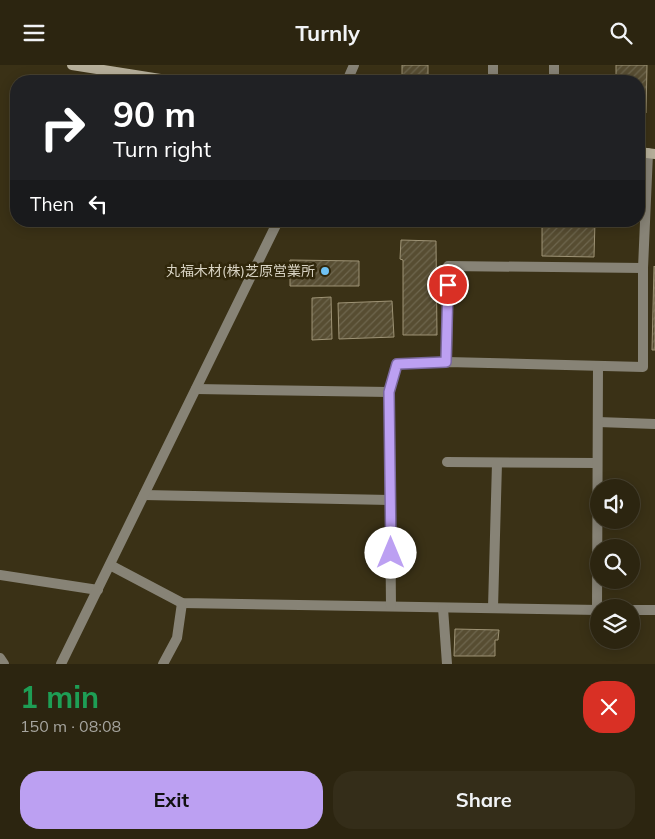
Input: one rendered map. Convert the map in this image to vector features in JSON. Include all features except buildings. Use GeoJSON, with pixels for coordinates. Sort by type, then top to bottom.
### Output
{"type":"FeatureCollection","features":[{"type":"Feature","properties":{"kind":"main road"},"geometry":{"type":"LineString","coordinates":[[72,65],[135,75]]}},
{"type":"Feature","properties":{"kind":"street"},"geometry":{"type":"LineString","coordinates":[[645,210],[647,153]]}},
{"type":"Feature","properties":{"kind":"street"},"geometry":{"type":"LineString","coordinates":[[61,664],[275,227]]}},
{"type":"Feature","properties":{"kind":"street"},"geometry":{"type":"LineString","coordinates":[[391,606],[389,392],[397,364],[446,362],[643,367],[644,227]]}},
{"type":"Feature","properties":{"kind":"street"},"geometry":{"type":"LineString","coordinates":[[446,362],[448,266],[643,268]]}},
{"type":"Feature","properties":{"kind":"street"},"geometry":{"type":"LineString","coordinates":[[598,366],[598,599]]}},
{"type":"Feature","properties":{"kind":"street"},"geometry":{"type":"LineString","coordinates":[[196,389],[389,392]]}},
{"type":"Feature","properties":{"kind":"street"},"geometry":{"type":"LineString","coordinates":[[598,422],[655,423]]}},
{"type":"Feature","properties":{"kind":"street"},"geometry":{"type":"LineString","coordinates":[[447,462],[598,463]]}},
{"type":"Feature","properties":{"kind":"street"},"geometry":{"type":"LineString","coordinates":[[493,608],[497,463]]}},
{"type":"Feature","properties":{"kind":"street"},"geometry":{"type":"LineString","coordinates":[[144,495],[390,500]]}},
{"type":"Feature","properties":{"kind":"street"},"geometry":{"type":"LineString","coordinates":[[110,565],[182,603],[590,610]]}},
{"type":"Feature","properties":{"kind":"street"},"geometry":{"type":"LineString","coordinates":[[0,575],[98,590]]}},
{"type":"Feature","properties":{"kind":"street"},"geometry":{"type":"LineString","coordinates":[[163,664],[177,638],[182,603]]}},
{"type":"Feature","properties":{"kind":"street"},"geometry":{"type":"LineString","coordinates":[[443,608],[447,664]]}},
{"type":"Feature","properties":{"kind":"street"},"geometry":{"type":"LineString","coordinates":[[640,610],[655,610]]}},
{"type":"Feature","properties":{"kind":"street"},"geometry":{"type":"LineString","coordinates":[[0,658],[4,664]]}},
{"type":"Feature","properties":{"kind":"place","name":"丸福木材(株)芝原営業所"},"geometry":{"type":"Point","coordinates":[325,271]}},
{"type":"Feature","properties":{"kind":"route"},"geometry":{"type":"LineString","coordinates":[[391,553],[389,392],[397,364],[446,362],[448,285]]}}]}
